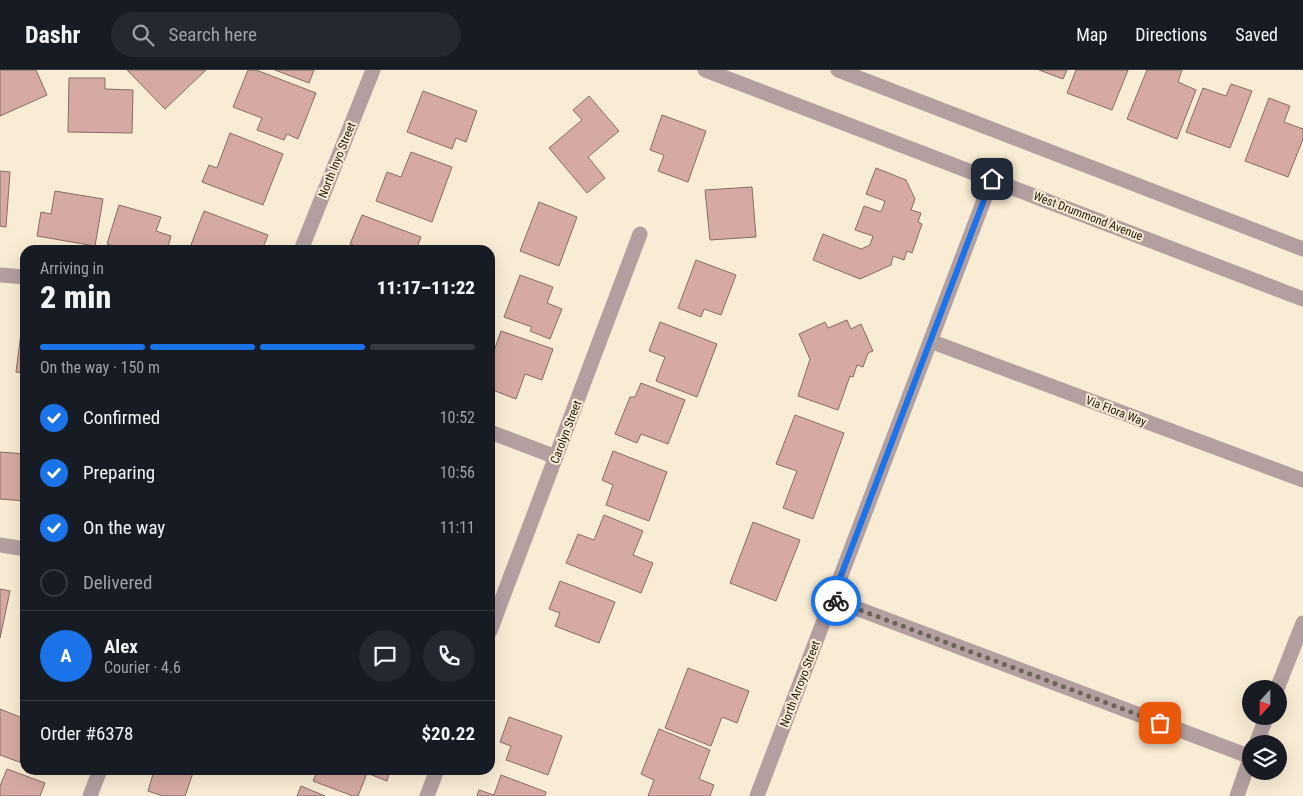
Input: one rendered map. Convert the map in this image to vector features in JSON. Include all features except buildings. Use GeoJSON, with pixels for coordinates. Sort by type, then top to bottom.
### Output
{"type":"FeatureCollection","features":[{"type":"Feature","properties":{"kind":"street","name":"North Inyo Street"},"geometry":{"type":"LineString","coordinates":[[302,245],[372,70]]}},
{"type":"Feature","properties":{"kind":"street","name":"West Drummond Avenue"},"geometry":{"type":"LineString","coordinates":[[705,70],[1303,299]]}},
{"type":"Feature","properties":{"kind":"street"},"geometry":{"type":"LineString","coordinates":[[838,70],[1303,249]]}},
{"type":"Feature","properties":{"kind":"street","name":"North Arroyo Street"},"geometry":{"type":"LineString","coordinates":[[757,796],[992,179]]}},
{"type":"Feature","properties":{"kind":"street","name":"Carolyn Street"},"geometry":{"type":"LineString","coordinates":[[495,618],[640,234]]}},
{"type":"Feature","properties":{"kind":"street"},"geometry":{"type":"LineString","coordinates":[[0,275],[20,277]]}},
{"type":"Feature","properties":{"kind":"street","name":"Via Flora Way"},"geometry":{"type":"LineString","coordinates":[[930,341],[1303,480]]}},
{"type":"Feature","properties":{"kind":"street"},"geometry":{"type":"LineString","coordinates":[[495,434],[556,458]]}},
{"type":"Feature","properties":{"kind":"street"},"geometry":{"type":"LineString","coordinates":[[0,545],[20,548]]}},
{"type":"Feature","properties":{"kind":"street"},"geometry":{"type":"LineString","coordinates":[[832,599],[1242,754]]}},
{"type":"Feature","properties":{"kind":"street"},"geometry":{"type":"LineString","coordinates":[[1281,680],[1303,623]]}},
{"type":"Feature","properties":{"kind":"street"},"geometry":{"type":"LineString","coordinates":[[90,796],[98,775]]}},
{"type":"Feature","properties":{"kind":"street"},"geometry":{"type":"LineString","coordinates":[[427,796],[435,775]]}},
{"type":"Feature","properties":{"kind":"street"},"geometry":{"type":"LineString","coordinates":[[1237,796],[1243,780]]}},
{"type":"Feature","properties":{"kind":"way so far"},"geometry":{"type":"LineString","coordinates":[[836,601],[1160,723]]}},
{"type":"Feature","properties":{"kind":"route"},"geometry":{"type":"LineString","coordinates":[[836,601],[832,599],[992,179]]}}]}
